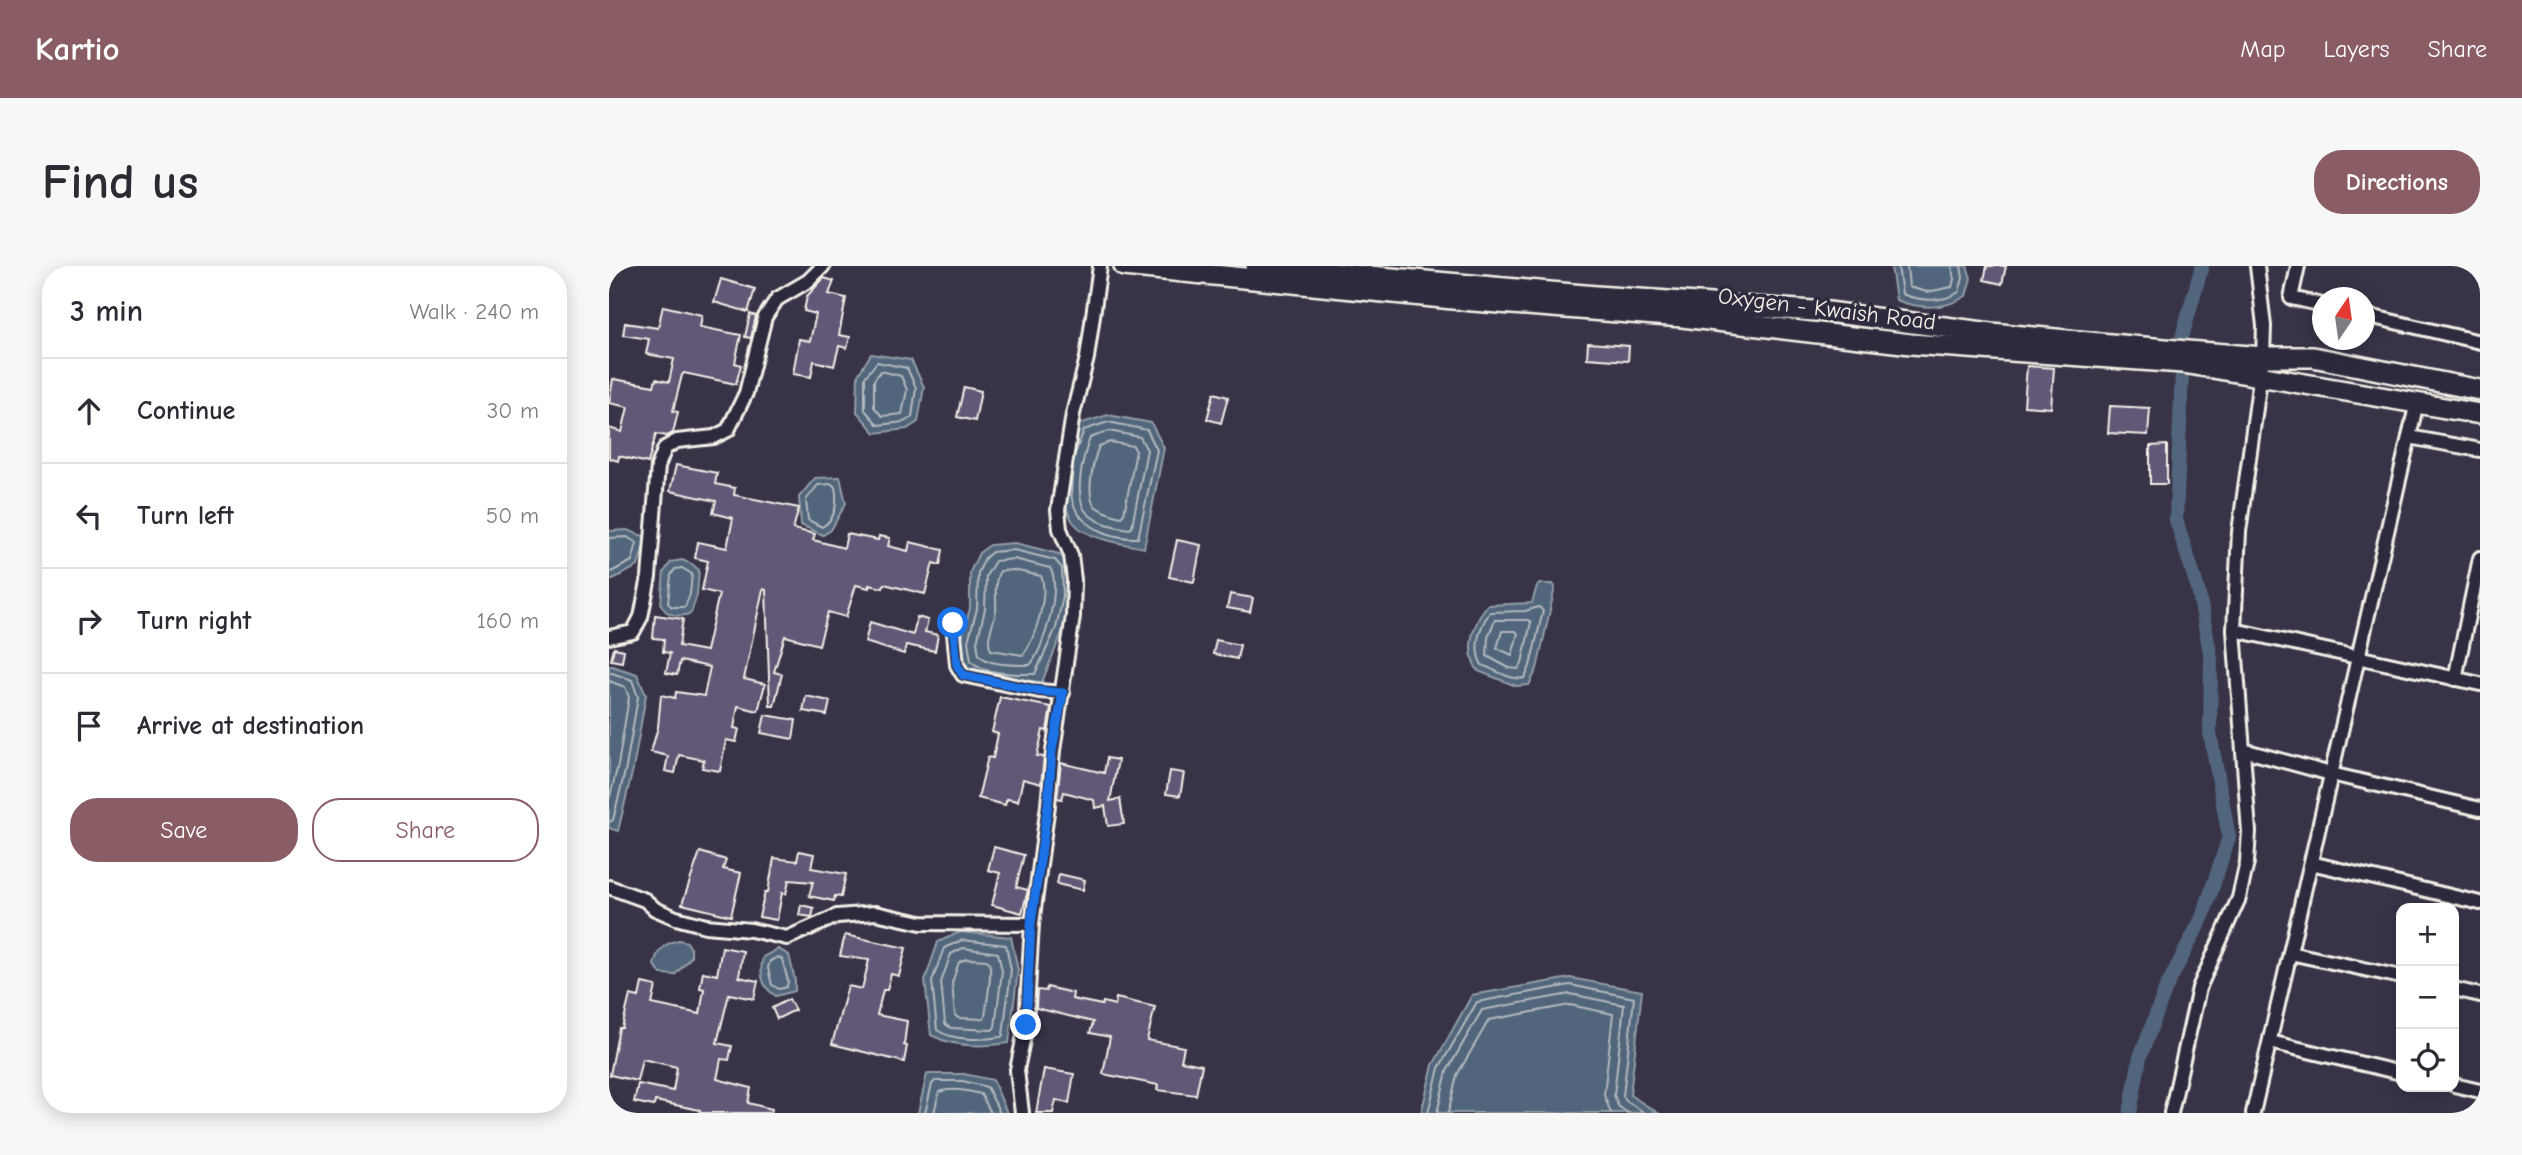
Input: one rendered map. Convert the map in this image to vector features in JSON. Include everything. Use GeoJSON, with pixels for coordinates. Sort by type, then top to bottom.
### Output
{"type":"FeatureCollection","features":[{"type":"Feature","properties":{"kind":"main road","name":"Oxygen - Kwaish Road"},"geometry":{"type":"LineString","coordinates":[[1124,266],[1460,300],[1682,317],[1911,345],[2262,366],[2313,357],[2480,390]]}},
{"type":"Feature","properties":{"kind":"main road","name":"Oxygen - Kwaish Road"},"geometry":{"type":"LineString","coordinates":[[1256,266],[1596,296],[1828,312],[2188,354],[2262,366],[2480,414]]}},
{"type":"Feature","properties":{"kind":"street"},"geometry":{"type":"LineString","coordinates":[[609,637],[633,632],[641,617],[649,577],[658,466],[665,448],[677,442],[714,437],[728,430],[746,393],[765,317],[777,299],[808,281],[823,266]]}},
{"type":"Feature","properties":{"kind":"street"},"geometry":{"type":"LineString","coordinates":[[1022,1113],[1017,1070],[1026,1025],[1031,924],[1048,805],[1052,751],[1073,616],[1074,580],[1071,555],[1060,529],[1058,510],[1073,414],[1087,358],[1100,266]]}},
{"type":"Feature","properties":{"kind":"street"},"geometry":{"type":"LineString","coordinates":[[2171,1113],[2199,988],[2239,898],[2247,862],[2249,832],[2234,630],[2239,532],[2262,366],[2264,326],[2257,266]]}},
{"type":"Feature","properties":{"kind":"street"},"geometry":{"type":"LineString","coordinates":[[2298,266],[2291,298],[2312,303]]}},
{"type":"Feature","properties":{"kind":"street"},"geometry":{"type":"LineString","coordinates":[[2375,318],[2480,342]]}},
{"type":"Feature","properties":{"kind":"street"},"geometry":{"type":"LineString","coordinates":[[2253,1113],[2417,402]]}},
{"type":"Feature","properties":{"kind":"street"},"geometry":{"type":"LineString","coordinates":[[2409,437],[2480,450]]}},
{"type":"Feature","properties":{"kind":"street"},"geometry":{"type":"LineString","coordinates":[[2455,679],[2480,558]]}},
{"type":"Feature","properties":{"kind":"street"},"geometry":{"type":"LineString","coordinates":[[953,623],[957,665],[963,675],[1039,691],[1063,693]]}},
{"type":"Feature","properties":{"kind":"street"},"geometry":{"type":"LineString","coordinates":[[2234,630],[2480,684]]}},
{"type":"Feature","properties":{"kind":"street"},"geometry":{"type":"LineString","coordinates":[[2243,750],[2480,809]]}},
{"type":"Feature","properties":{"kind":"street"},"geometry":{"type":"LineString","coordinates":[[2311,863],[2480,903]]}},
{"type":"Feature","properties":{"kind":"street"},"geometry":{"type":"LineString","coordinates":[[609,887],[645,900],[655,909],[676,918],[706,926],[751,930],[787,938],[837,916],[875,913],[921,923],[1031,924]]}},
{"type":"Feature","properties":{"kind":"street"},"geometry":{"type":"LineString","coordinates":[[2290,953],[2396,976]]}},
{"type":"Feature","properties":{"kind":"street"},"geometry":{"type":"LineString","coordinates":[[2459,990],[2480,995]]}},
{"type":"Feature","properties":{"kind":"street"},"geometry":{"type":"LineString","coordinates":[[2270,1042],[2396,1072]]}},
{"type":"Feature","properties":{"kind":"street"},"geometry":{"type":"LineString","coordinates":[[2459,1085],[2480,1091]]}},
{"type":"Feature","properties":{"kind":"water"},"geometry":{"type":"Polygon","coordinates":[[[1891,266],[1967,266],[1971,278],[1966,296],[1958,301],[1931,307],[1913,305],[1896,300],[1891,266]]]}},
{"type":"Feature","properties":{"kind":"water"},"geometry":{"type":"Polygon","coordinates":[[[871,354],[911,360],[924,387],[918,422],[907,429],[875,433],[857,412],[858,375],[871,354]]]}},
{"type":"Feature","properties":{"kind":"water"},"geometry":{"type":"Polygon","coordinates":[[[1108,415],[1151,423],[1164,448],[1144,548],[1087,533],[1074,523],[1068,512],[1065,474],[1079,424],[1108,415]]]}},
{"type":"Feature","properties":{"kind":"water"},"geometry":{"type":"Polygon","coordinates":[[[840,477],[846,503],[831,530],[823,535],[801,525],[799,497],[815,478],[840,477]]]}},
{"type":"Feature","properties":{"kind":"water"},"geometry":{"type":"Polygon","coordinates":[[[627,530],[646,537],[638,566],[609,581],[609,531],[627,530]]]}},
{"type":"Feature","properties":{"kind":"water"},"geometry":{"type":"Polygon","coordinates":[[[1015,543],[1059,554],[1069,563],[1070,596],[1063,630],[1042,682],[1003,679],[965,668],[961,641],[970,608],[970,572],[979,553],[990,545],[1015,543]]]}},
{"type":"Feature","properties":{"kind":"water"},"geometry":{"type":"Polygon","coordinates":[[[682,560],[699,570],[697,595],[691,613],[678,616],[666,611],[661,604],[664,572],[671,562],[682,560]]]}},
{"type":"Feature","properties":{"kind":"water"},"geometry":{"type":"Polygon","coordinates":[[[1540,584],[1553,584],[1555,587],[1537,669],[1529,685],[1516,686],[1478,671],[1472,654],[1472,637],[1487,605],[1532,603],[1540,584]]]}},
{"type":"Feature","properties":{"kind":"water"},"geometry":{"type":"Polygon","coordinates":[[[609,665],[637,674],[646,695],[633,769],[618,831],[609,828],[609,665]]]}},
{"type":"Feature","properties":{"kind":"water"},"geometry":{"type":"Polygon","coordinates":[[[960,932],[1011,937],[1018,970],[1009,1043],[969,1045],[931,1035],[925,980],[938,942],[960,932]]]}},
{"type":"Feature","properties":{"kind":"water"},"geometry":{"type":"Polygon","coordinates":[[[679,940],[687,942],[691,957],[675,975],[661,974],[654,965],[657,955],[666,945],[679,940]]]}},
{"type":"Feature","properties":{"kind":"water"},"geometry":{"type":"Polygon","coordinates":[[[778,949],[789,955],[795,991],[776,996],[764,984],[761,969],[763,957],[778,949]]]}},
{"type":"Feature","properties":{"kind":"water"},"geometry":{"type":"Polygon","coordinates":[[[1570,978],[1642,991],[1630,1095],[1658,1113],[1421,1113],[1433,1065],[1472,995],[1570,978]]]}},
{"type":"Feature","properties":{"kind":"water"},"geometry":{"type":"Polygon","coordinates":[[[927,1074],[964,1074],[993,1080],[1007,1113],[918,1113],[927,1074]]]}},
{"type":"Feature","properties":{"kind":"building"},"geometry":{"type":"Polygon","coordinates":[[[1987,266],[2006,266],[2002,284],[1984,280],[1987,266]]]}},
{"type":"Feature","properties":{"kind":"building"},"geometry":{"type":"Polygon","coordinates":[[[824,278],[834,281],[829,294],[846,298],[839,335],[850,337],[847,348],[839,346],[834,366],[814,361],[811,377],[793,374],[799,339],[810,341],[816,314],[804,311],[807,296],[824,278]]]}},
{"type":"Feature","properties":{"kind":"building"},"geometry":{"type":"Polygon","coordinates":[[[721,279],[755,289],[748,312],[714,302],[721,279]]]}},
{"type":"Feature","properties":{"kind":"building"},"geometry":{"type":"Polygon","coordinates":[[[663,306],[702,315],[700,327],[741,335],[735,363],[741,365],[736,384],[684,373],[673,411],[678,412],[673,433],[667,436],[656,434],[648,463],[619,456],[618,461],[609,458],[609,428],[622,432],[628,407],[609,403],[613,379],[654,386],[656,379],[669,382],[674,359],[646,354],[649,339],[623,335],[625,323],[658,328],[663,306]]]}},
{"type":"Feature","properties":{"kind":"building"},"geometry":{"type":"Polygon","coordinates":[[[750,314],[756,316],[751,338],[745,337],[750,314]]]}},
{"type":"Feature","properties":{"kind":"building"},"geometry":{"type":"Polygon","coordinates":[[[1588,343],[1629,346],[1628,361],[1587,358],[1588,343]]]}},
{"type":"Feature","properties":{"kind":"building"},"geometry":{"type":"Polygon","coordinates":[[[2027,366],[2054,368],[2051,408],[2024,406],[2027,366]]]}},
{"type":"Feature","properties":{"kind":"building"},"geometry":{"type":"Polygon","coordinates":[[[964,387],[981,391],[975,421],[957,417],[964,387]]]}},
{"type":"Feature","properties":{"kind":"building"},"geometry":{"type":"Polygon","coordinates":[[[1214,393],[1228,397],[1221,423],[1207,419],[1214,393]]]}},
{"type":"Feature","properties":{"kind":"building"},"geometry":{"type":"Polygon","coordinates":[[[2110,406],[2150,408],[2148,435],[2108,433],[2110,406]]]}},
{"type":"Feature","properties":{"kind":"building"},"geometry":{"type":"Polygon","coordinates":[[[2167,445],[2167,484],[2150,484],[2150,446],[2167,445]]]}},
{"type":"Feature","properties":{"kind":"building"},"geometry":{"type":"Polygon","coordinates":[[[676,465],[717,473],[715,484],[735,488],[734,495],[799,508],[793,529],[815,534],[813,540],[844,548],[847,534],[878,540],[879,536],[890,538],[888,546],[908,551],[910,542],[943,550],[940,565],[933,563],[925,594],[884,584],[883,588],[856,585],[846,617],[828,612],[819,645],[785,636],[774,672],[782,674],[774,706],[770,706],[766,590],[763,589],[744,679],[765,684],[758,711],[738,706],[734,728],[739,729],[736,742],[726,740],[720,771],[702,768],[704,760],[679,755],[675,773],[665,771],[668,756],[651,752],[658,727],[661,695],[675,698],[676,692],[704,696],[710,667],[680,661],[677,675],[666,673],[670,653],[663,652],[664,639],[653,638],[655,615],[683,619],[679,646],[706,651],[719,594],[702,590],[708,561],[695,558],[698,542],[727,548],[733,518],[713,513],[716,501],[670,491],[676,465]]]}},
{"type":"Feature","properties":{"kind":"building"},"geometry":{"type":"Polygon","coordinates":[[[1177,540],[1201,545],[1194,582],[1169,577],[1177,540]]]}},
{"type":"Feature","properties":{"kind":"building"},"geometry":{"type":"Polygon","coordinates":[[[1230,594],[1253,598],[1250,612],[1227,608],[1230,594]]]}},
{"type":"Feature","properties":{"kind":"building"},"geometry":{"type":"Polygon","coordinates":[[[917,617],[928,620],[925,632],[938,635],[935,651],[906,645],[904,654],[865,642],[870,622],[913,635],[917,617]]]}},
{"type":"Feature","properties":{"kind":"building"},"geometry":{"type":"Polygon","coordinates":[[[1216,640],[1240,645],[1237,659],[1213,654],[1216,640]]]}},
{"type":"Feature","properties":{"kind":"building"},"geometry":{"type":"Polygon","coordinates":[[[614,648],[624,650],[622,662],[611,660],[614,648]]]}},
{"type":"Feature","properties":{"kind":"building"},"geometry":{"type":"Polygon","coordinates":[[[806,696],[830,701],[827,715],[803,711],[806,696]]]}},
{"type":"Feature","properties":{"kind":"building"},"geometry":{"type":"Polygon","coordinates":[[[1000,697],[1051,707],[1047,731],[1043,730],[1037,756],[1044,757],[1041,784],[1023,779],[1018,801],[1007,799],[1005,805],[978,798],[988,757],[993,758],[998,734],[992,732],[1000,697]]]}},
{"type":"Feature","properties":{"kind":"building"},"geometry":{"type":"Polygon","coordinates":[[[765,715],[796,720],[793,739],[761,733],[765,715]]]}},
{"type":"Feature","properties":{"kind":"building"},"geometry":{"type":"Polygon","coordinates":[[[1107,758],[1118,760],[1110,801],[1120,799],[1124,824],[1108,826],[1105,806],[1095,808],[1094,800],[1064,792],[1062,799],[1057,798],[1061,763],[1104,773],[1107,758]]]}},
{"type":"Feature","properties":{"kind":"building"},"geometry":{"type":"Polygon","coordinates":[[[1170,771],[1184,773],[1180,796],[1166,794],[1170,771]]]}},
{"type":"Feature","properties":{"kind":"building"},"geometry":{"type":"Polygon","coordinates":[[[994,847],[1024,855],[1016,887],[1028,890],[1022,913],[992,905],[1000,873],[988,870],[994,847]]]}},
{"type":"Feature","properties":{"kind":"building"},"geometry":{"type":"Polygon","coordinates":[[[799,851],[814,854],[811,868],[846,874],[841,897],[835,896],[834,901],[809,896],[813,882],[789,880],[786,894],[782,893],[777,920],[759,917],[765,892],[768,892],[774,858],[797,861],[799,851]]]}},
{"type":"Feature","properties":{"kind":"building"},"geometry":{"type":"Polygon","coordinates":[[[700,852],[726,860],[723,869],[741,873],[731,916],[682,904],[700,852]]]}},
{"type":"Feature","properties":{"kind":"building"},"geometry":{"type":"Polygon","coordinates":[[[1059,874],[1085,880],[1083,890],[1057,884],[1059,874]]]}},
{"type":"Feature","properties":{"kind":"building"},"geometry":{"type":"Polygon","coordinates":[[[801,905],[814,908],[812,917],[799,915],[801,905]]]}},
{"type":"Feature","properties":{"kind":"building"},"geometry":{"type":"Polygon","coordinates":[[[845,935],[906,948],[899,976],[891,974],[887,990],[883,990],[877,1015],[907,1021],[904,1062],[832,1044],[848,986],[862,989],[869,960],[840,956],[845,935]]]}},
{"type":"Feature","properties":{"kind":"building"},"geometry":{"type":"Polygon","coordinates":[[[722,947],[743,951],[739,977],[758,981],[754,999],[729,994],[717,1043],[732,1046],[729,1060],[721,1059],[717,1079],[751,1088],[748,1103],[772,1109],[771,1113],[699,1113],[700,1110],[655,1101],[654,1106],[634,1102],[638,1084],[673,1091],[677,1067],[642,1059],[637,1081],[610,1075],[619,1028],[622,1028],[630,995],[639,997],[642,983],[656,986],[652,1004],[700,1014],[704,989],[700,988],[703,972],[717,975],[722,947]]]}},
{"type":"Feature","properties":{"kind":"building"},"geometry":{"type":"Polygon","coordinates":[[[1047,987],[1073,993],[1072,999],[1102,1005],[1103,1002],[1115,1005],[1116,998],[1155,1007],[1147,1040],[1184,1047],[1181,1061],[1202,1065],[1196,1095],[1157,1090],[1158,1085],[1103,1074],[1110,1037],[1090,1033],[1093,1022],[1036,1008],[1037,990],[1046,991],[1047,987]]]}},
{"type":"Feature","properties":{"kind":"building"},"geometry":{"type":"Polygon","coordinates":[[[789,999],[795,1010],[777,1019],[772,1008],[789,999]]]}},
{"type":"Feature","properties":{"kind":"building"},"geometry":{"type":"Polygon","coordinates":[[[1044,1069],[1074,1074],[1069,1103],[1056,1100],[1053,1113],[1036,1113],[1044,1069]]]}},
{"type":"Feature","properties":{"kind":"waterway"},"geometry":{"type":"LineString","coordinates":[[2182,337],[2202,266]]}},
{"type":"Feature","properties":{"kind":"waterway"},"geometry":{"type":"LineString","coordinates":[[2130,1113],[2140,1057],[2166,988],[2203,916],[2229,837],[2210,733],[2211,658],[2198,589],[2176,520],[2182,372]]}},
{"type":"Feature","properties":{"kind":"route"},"geometry":{"type":"LineString","coordinates":[[953,623],[957,665],[963,675],[1039,691],[1063,693],[1052,751],[1048,805],[1031,924],[1026,1025]]}}]}
